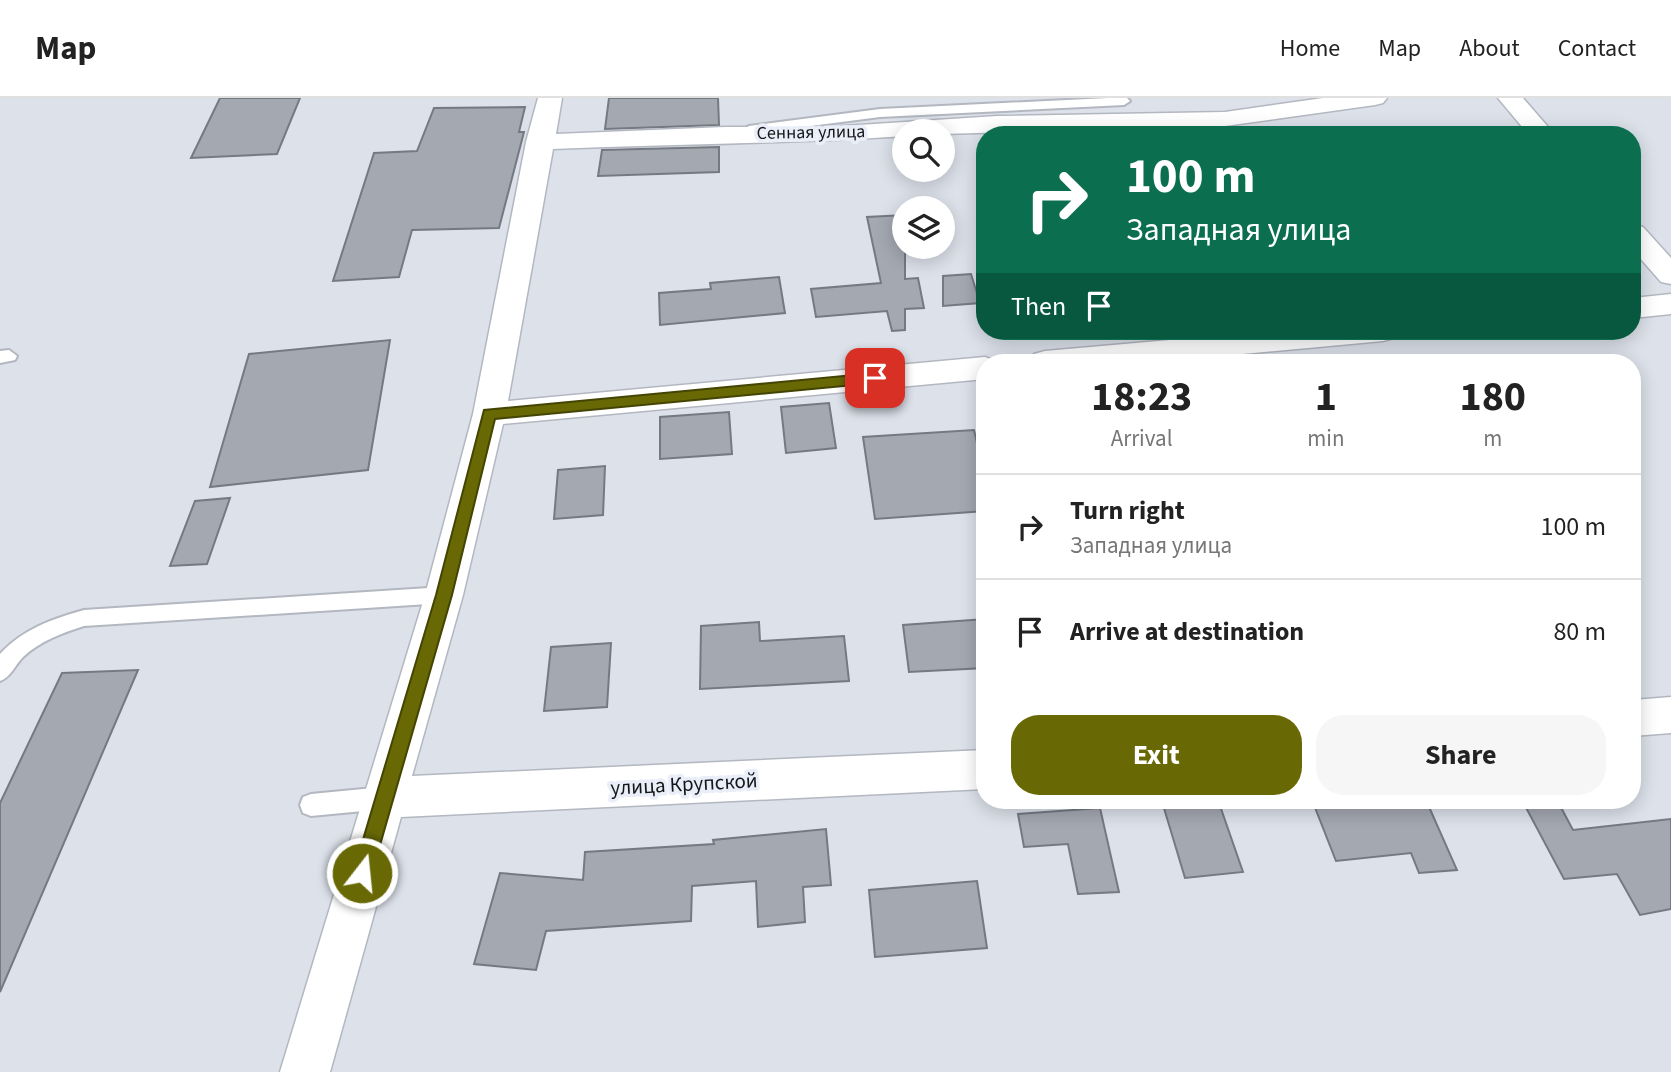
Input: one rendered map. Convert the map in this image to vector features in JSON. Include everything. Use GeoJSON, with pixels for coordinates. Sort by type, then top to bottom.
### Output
{"type":"FeatureCollection","features":[{"type":"Feature","properties":{"kind":"street"},"geometry":{"type":"LineString","coordinates":[[305,1072],[444,595],[489,414],[539,142],[550,98]]}},
{"type":"Feature","properties":{"kind":"street","name":"Сенная улица"},"geometry":{"type":"LineString","coordinates":[[539,142],[725,134],[828,134],[997,123],[1225,119],[1374,98]]}},
{"type":"Feature","properties":{"kind":"street"},"geometry":{"type":"LineString","coordinates":[[1510,98],[1536,126]]}},
{"type":"Feature","properties":{"kind":"street"},"geometry":{"type":"LineString","coordinates":[[1641,242],[1671,275]]}},
{"type":"Feature","properties":{"kind":"street"},"geometry":{"type":"LineString","coordinates":[[1641,306],[1671,304]]}},
{"type":"Feature","properties":{"kind":"street"},"geometry":{"type":"LineString","coordinates":[[1132,354],[1285,340]]}},
{"type":"Feature","properties":{"kind":"street"},"geometry":{"type":"LineString","coordinates":[[489,414],[976,369]]}},
{"type":"Feature","properties":{"kind":"street"},"geometry":{"type":"LineString","coordinates":[[1641,717],[1671,715]]}},
{"type":"Feature","properties":{"kind":"street","name":"улица Крупской"},"geometry":{"type":"LineString","coordinates":[[384,798],[976,770]]}},
{"type":"Feature","properties":{"kind":"lane"},"geometry":{"type":"LineString","coordinates":[[725,134],[880,113],[1124,101]]}},
{"type":"Feature","properties":{"kind":"lane"},"geometry":{"type":"LineString","coordinates":[[0,671],[9,654],[45,630],[84,618],[444,595]]}},
{"type":"Feature","properties":{"kind":"lane"},"geometry":{"type":"LineString","coordinates":[[311,805],[384,798]]}},
{"type":"Feature","properties":{"kind":"building"},"geometry":{"type":"Polygon","coordinates":[[[220,98],[300,98],[277,154],[191,158],[220,98]]]}},
{"type":"Feature","properties":{"kind":"building"},"geometry":{"type":"Polygon","coordinates":[[[609,98],[718,98],[719,125],[605,129],[609,98]]]}},
{"type":"Feature","properties":{"kind":"building"},"geometry":{"type":"Polygon","coordinates":[[[525,107],[519,132],[524,132],[499,228],[412,230],[399,277],[333,281],[374,153],[417,151],[434,108],[525,107]]]}},
{"type":"Feature","properties":{"kind":"building"},"geometry":{"type":"Polygon","coordinates":[[[719,147],[719,172],[598,176],[602,150],[719,147]]]}},
{"type":"Feature","properties":{"kind":"building"},"geometry":{"type":"Polygon","coordinates":[[[892,216],[892,259],[905,259],[905,279],[918,278],[924,308],[905,309],[905,330],[892,331],[887,311],[816,317],[811,289],[881,283],[867,217],[892,216]]]}},
{"type":"Feature","properties":{"kind":"building"},"geometry":{"type":"Polygon","coordinates":[[[971,274],[976,290],[976,303],[943,306],[943,276],[971,274]]]}},
{"type":"Feature","properties":{"kind":"building"},"geometry":{"type":"Polygon","coordinates":[[[779,277],[785,313],[660,325],[659,293],[711,289],[710,283],[779,277]]]}},
{"type":"Feature","properties":{"kind":"building"},"geometry":{"type":"Polygon","coordinates":[[[390,340],[368,470],[210,487],[249,354],[390,340]]]}},
{"type":"Feature","properties":{"kind":"building"},"geometry":{"type":"Polygon","coordinates":[[[829,403],[836,448],[786,453],[781,407],[829,403]]]}},
{"type":"Feature","properties":{"kind":"building"},"geometry":{"type":"Polygon","coordinates":[[[729,412],[732,454],[660,459],[660,417],[729,412]]]}},
{"type":"Feature","properties":{"kind":"building"},"geometry":{"type":"Polygon","coordinates":[[[974,430],[976,512],[875,519],[863,437],[974,430]]]}},
{"type":"Feature","properties":{"kind":"building"},"geometry":{"type":"Polygon","coordinates":[[[605,466],[603,515],[554,519],[558,470],[605,466]]]}},
{"type":"Feature","properties":{"kind":"building"},"geometry":{"type":"Polygon","coordinates":[[[230,498],[207,564],[170,566],[195,501],[230,498]]]}},
{"type":"Feature","properties":{"kind":"building"},"geometry":{"type":"Polygon","coordinates":[[[976,620],[976,668],[909,672],[903,625],[976,620]]]}},
{"type":"Feature","properties":{"kind":"building"},"geometry":{"type":"Polygon","coordinates":[[[759,622],[760,641],[844,636],[849,681],[700,689],[701,626],[759,622]]]}},
{"type":"Feature","properties":{"kind":"building"},"geometry":{"type":"Polygon","coordinates":[[[611,643],[607,707],[544,711],[551,647],[611,643]]]}},
{"type":"Feature","properties":{"kind":"building"},"geometry":{"type":"Polygon","coordinates":[[[138,670],[0,992],[0,803],[62,673],[138,670]]]}},
{"type":"Feature","properties":{"kind":"building"},"geometry":{"type":"Polygon","coordinates":[[[1100,809],[1119,892],[1078,894],[1068,844],[1024,847],[1018,814],[1100,809]]]}},
{"type":"Feature","properties":{"kind":"building"},"geometry":{"type":"Polygon","coordinates":[[[1164,809],[1221,809],[1243,872],[1185,878],[1164,809]]]}},
{"type":"Feature","properties":{"kind":"building"},"geometry":{"type":"Polygon","coordinates":[[[1316,809],[1430,809],[1457,870],[1419,873],[1411,853],[1336,861],[1316,809]]]}},
{"type":"Feature","properties":{"kind":"building"},"geometry":{"type":"Polygon","coordinates":[[[1527,809],[1562,809],[1573,830],[1671,819],[1671,909],[1640,915],[1617,874],[1564,879],[1527,809]]]}},
{"type":"Feature","properties":{"kind":"building"},"geometry":{"type":"Polygon","coordinates":[[[826,829],[831,885],[803,887],[805,922],[758,927],[756,881],[692,886],[691,921],[546,931],[536,970],[474,964],[500,873],[583,880],[585,852],[714,844],[713,840],[826,829]]]}},
{"type":"Feature","properties":{"kind":"building"},"geometry":{"type":"Polygon","coordinates":[[[977,881],[987,948],[875,957],[869,890],[977,881]]]}},
{"type":"Feature","properties":{"kind":"route"},"geometry":{"type":"LineString","coordinates":[[362,873],[444,595],[489,414],[875,378]]}}]}
